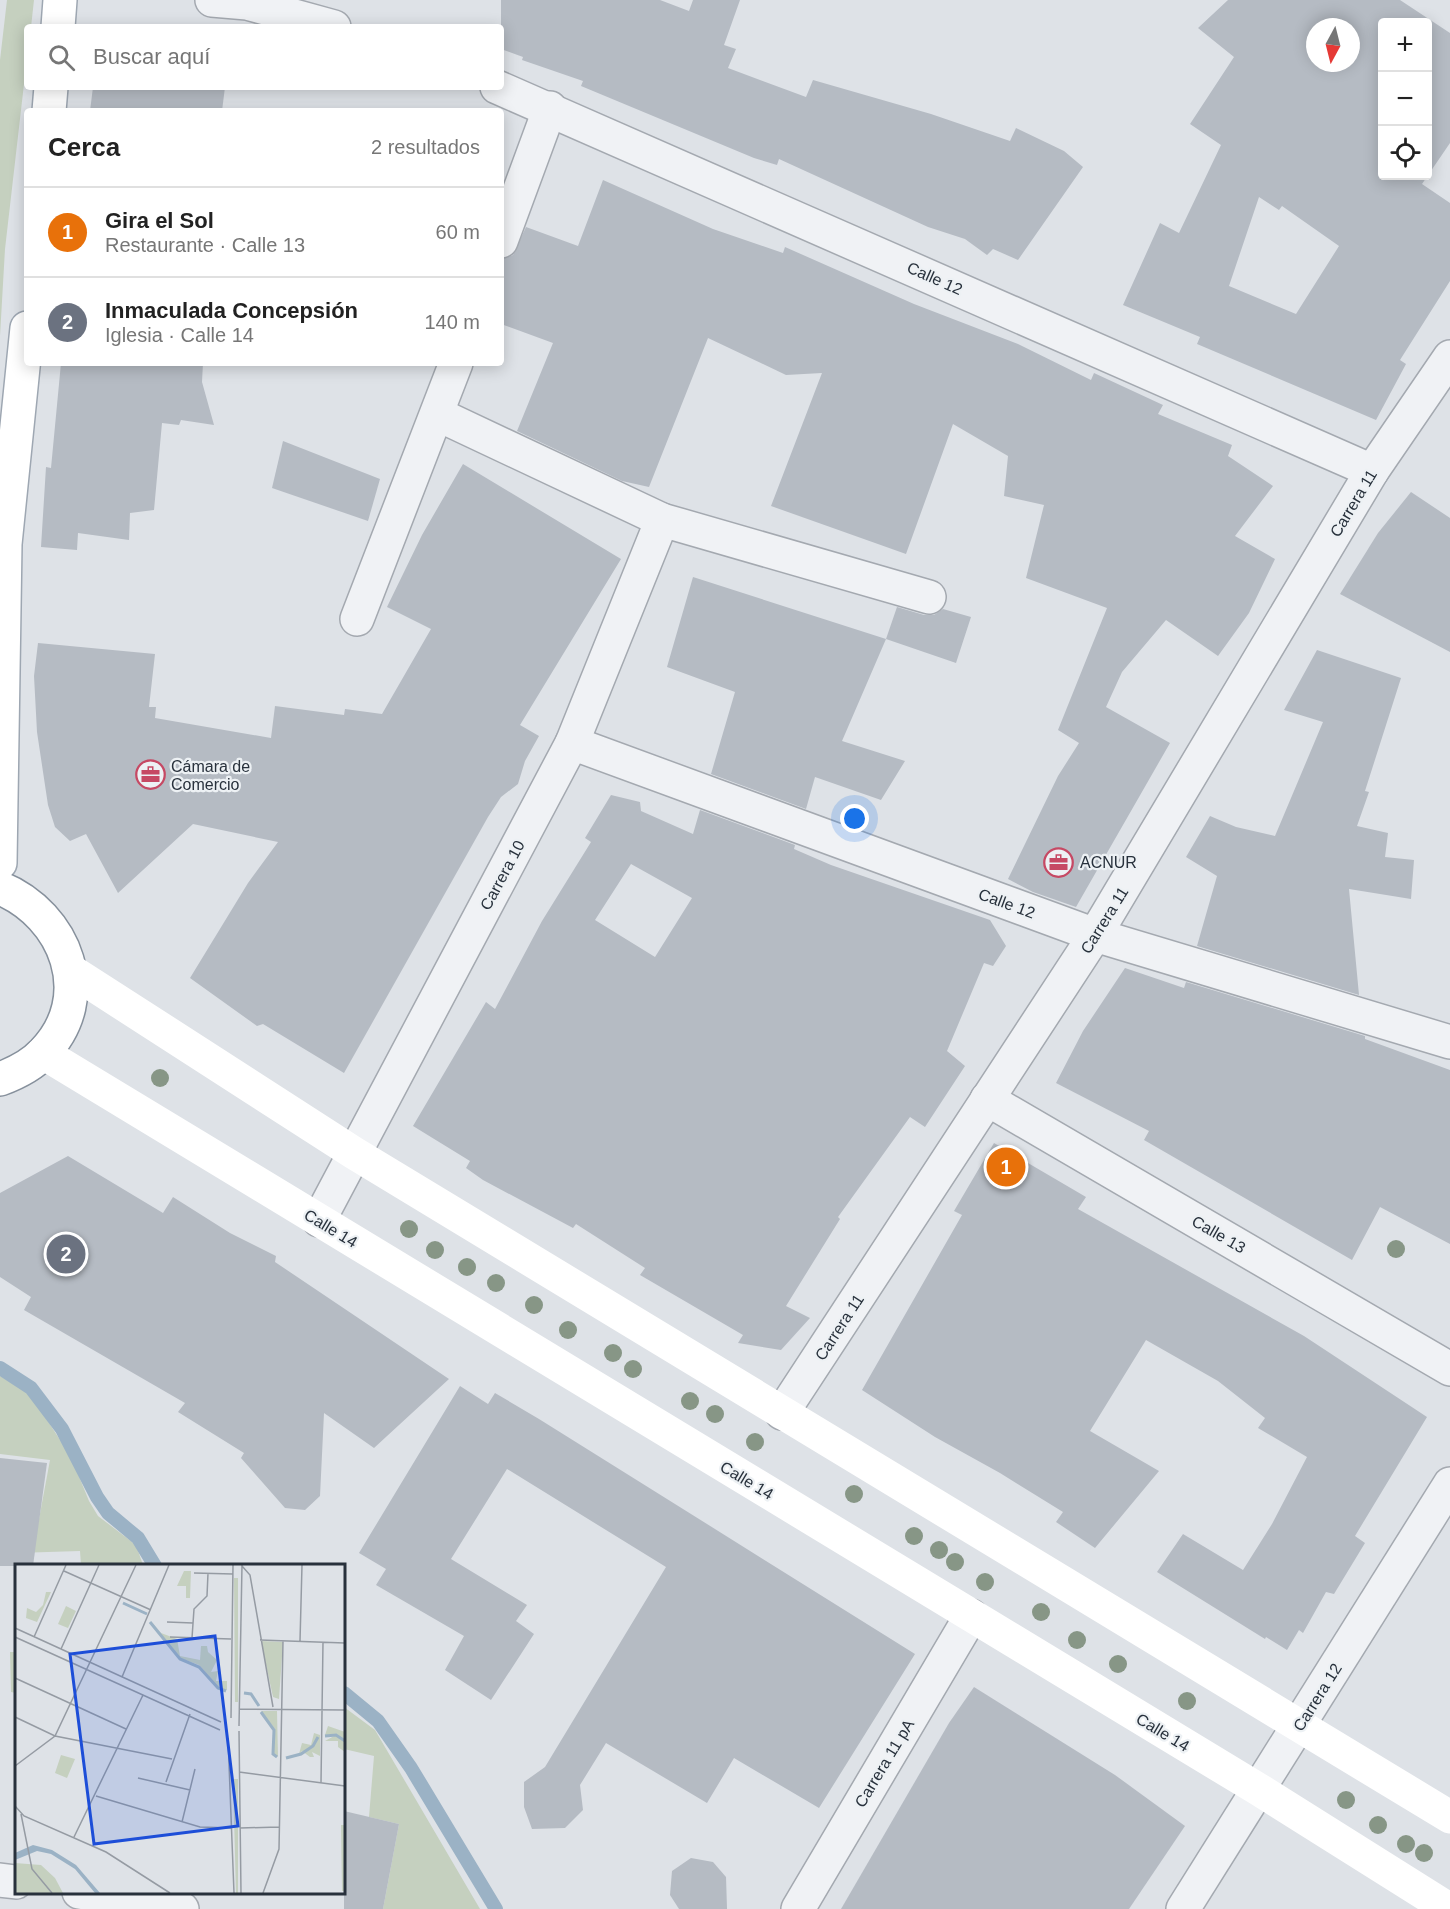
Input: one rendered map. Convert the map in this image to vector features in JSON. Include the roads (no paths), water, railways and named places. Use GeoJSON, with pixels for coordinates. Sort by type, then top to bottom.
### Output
{"type":"FeatureCollection","features":[{"type":"Feature","properties":{"kind":"main road"},"geometry":{"type":"LineString","coordinates":[[58,24],[60,0]]}},
{"type":"Feature","properties":{"kind":"main road"},"geometry":{"type":"LineString","coordinates":[[49,108],[51,90]]}},
{"type":"Feature","properties":{"kind":"main road"},"geometry":{"type":"LineString","coordinates":[[0,863],[5,544],[24,357]]}},
{"type":"Feature","properties":{"kind":"main road"},"geometry":{"type":"LineString","coordinates":[[0,888],[17,895],[46,919],[58,934],[70,970],[71,993],[66,1014],[57,1035],[43,1053],[22,1070],[0,1079]]}},
{"type":"Feature","properties":{"kind":"main road"},"geometry":{"type":"LineString","coordinates":[[70,970],[354,1153],[1450,1817]]}},
{"type":"Feature","properties":{"kind":"main road","name":"Calle 14"},"geometry":{"type":"LineString","coordinates":[[43,1053],[1258,1789],[1449,1909]]}},
{"type":"Feature","properties":{"kind":"street"},"geometry":{"type":"LineString","coordinates":[[212,0],[247,3],[323,24]]}},
{"type":"Feature","properties":{"kind":"street","name":"Calle 12"},"geometry":{"type":"LineString","coordinates":[[504,90],[550,108],[1372,471]]}},
{"type":"Feature","properties":{"kind":"street"},"geometry":{"type":"LineString","coordinates":[[504,233],[550,108]]}},
{"type":"Feature","properties":{"kind":"street","name":"Carrera 11"},"geometry":{"type":"LineString","coordinates":[[783,1413],[1095,935],[1372,471],[1450,357]]}},
{"type":"Feature","properties":{"kind":"street"},"geometry":{"type":"LineString","coordinates":[[357,619],[455,366]]}},
{"type":"Feature","properties":{"kind":"street"},"geometry":{"type":"LineString","coordinates":[[437,414],[662,520],[929,597]]}},
{"type":"Feature","properties":{"kind":"street","name":"Carrera 10"},"geometry":{"type":"LineString","coordinates":[[319,1220],[572,743],[662,520]]}},
{"type":"Feature","properties":{"kind":"street","name":"Calle 12"},"geometry":{"type":"LineString","coordinates":[[572,743],[1095,935],[1450,1042]]}},
{"type":"Feature","properties":{"kind":"street","name":"Calle 13"},"geometry":{"type":"LineString","coordinates":[[987,1099],[1450,1369]]}},
{"type":"Feature","properties":{"kind":"street","name":"Carrera 12"},"geometry":{"type":"LineString","coordinates":[[1183,1909],[1450,1484]]}},
{"type":"Feature","properties":{"kind":"street","name":"Carrera 11 pA"},"geometry":{"type":"LineString","coordinates":[[798,1909],[971,1616]]}},
{"type":"Feature","properties":{"kind":"street"},"geometry":{"type":"LineString","coordinates":[[0,1880],[15,1882]]}},
{"type":"Feature","properties":{"kind":"street"},"geometry":{"type":"LineString","coordinates":[[85,1894],[182,1909]]}},
{"type":"Feature","properties":{"kind":"waterway"},"geometry":{"type":"LineString","coordinates":[[0,1368],[31,1388],[62,1429],[97,1497],[108,1513],[138,1538],[154,1564]]}},
{"type":"Feature","properties":{"kind":"waterway"},"geometry":{"type":"LineString","coordinates":[[345,1694],[378,1721],[411,1768],[496,1909]]}},
{"type":"Feature","properties":{"kind":"place","name":"Cámara de Comercio"},"geometry":{"type":"Point","coordinates":[150,775]}},
{"type":"Feature","properties":{"kind":"place","name":"ACNUR"},"geometry":{"type":"Point","coordinates":[1059,862]}},
{"type":"Feature","properties":{"kind":"place","name":"Gira el Sol"},"geometry":{"type":"Point","coordinates":[1006,1167]}},
{"type":"Feature","properties":{"kind":"place","name":"Inmaculada Concepsión"},"geometry":{"type":"Point","coordinates":[66,1254]}}]}
